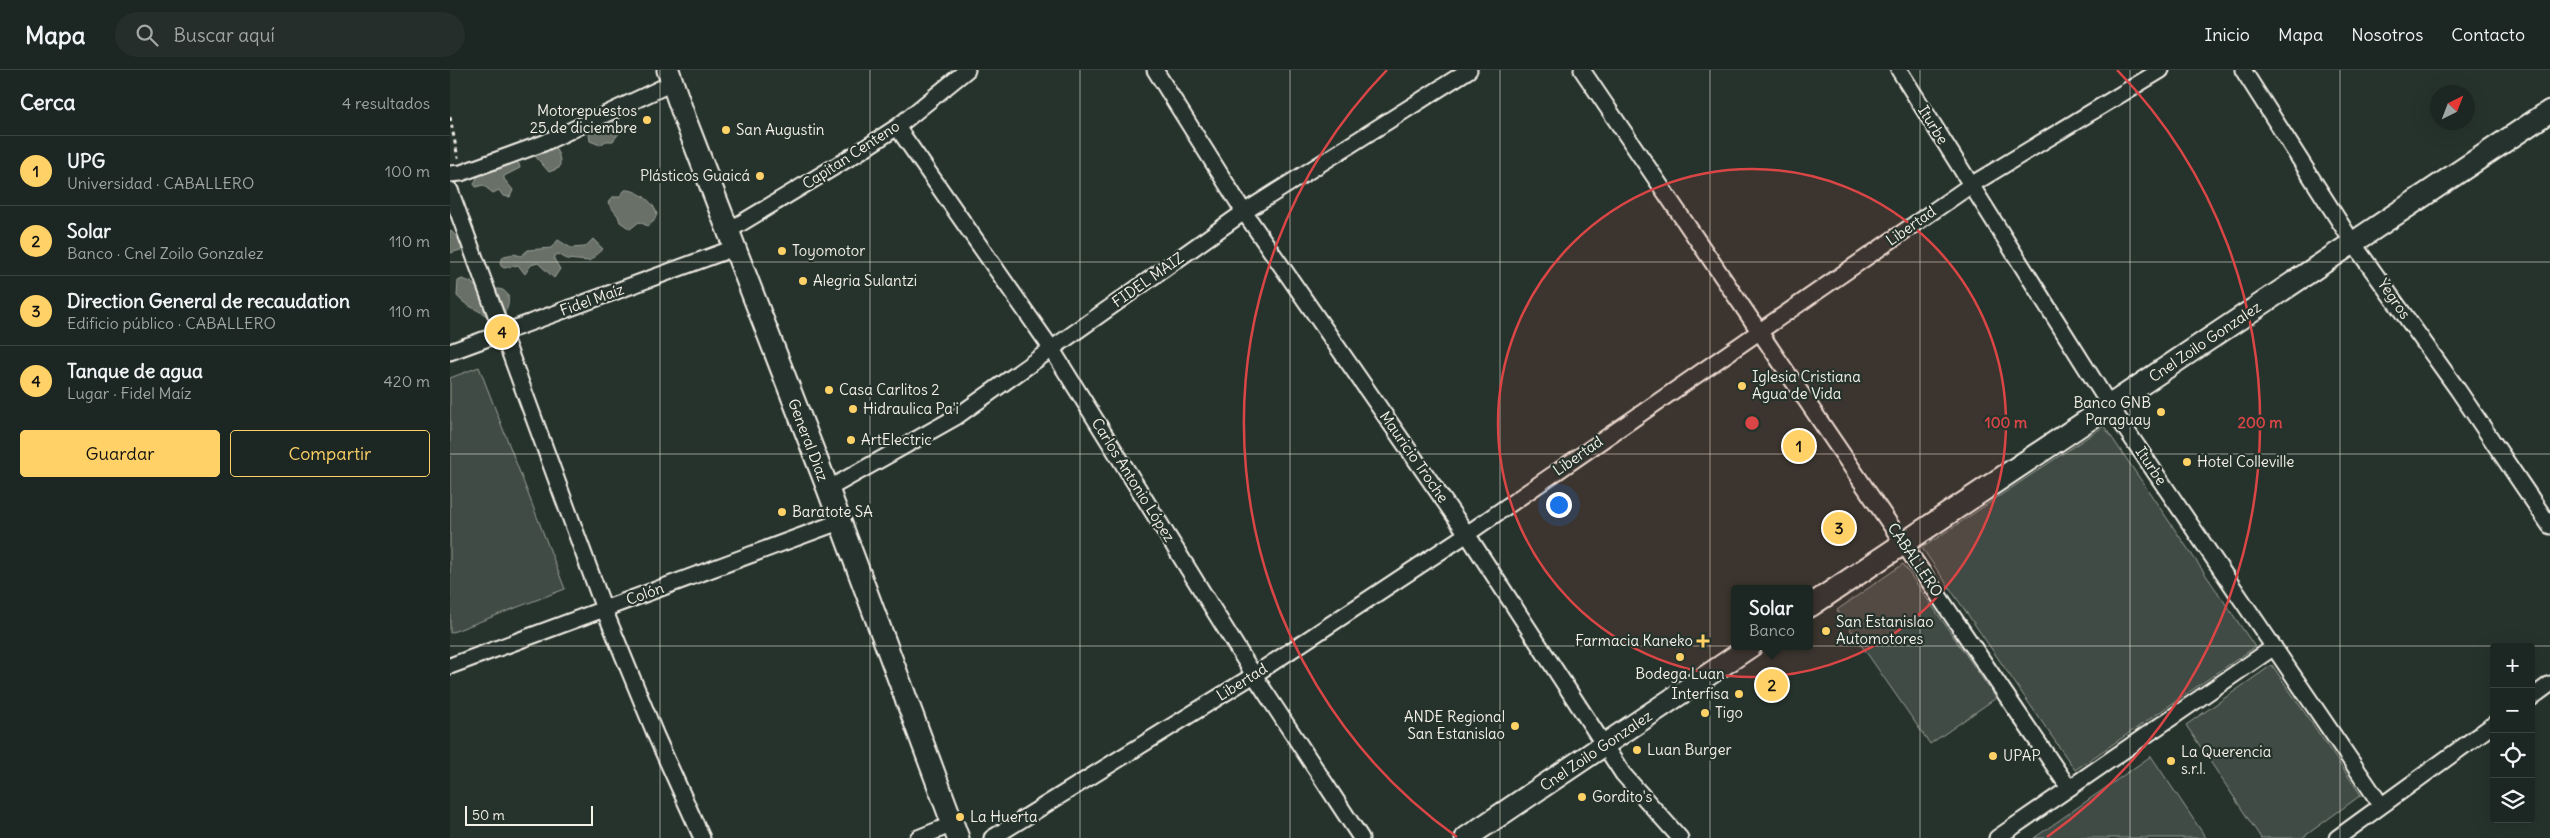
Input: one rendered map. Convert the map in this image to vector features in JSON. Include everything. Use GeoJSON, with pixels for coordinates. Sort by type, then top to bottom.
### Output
{"type":"FeatureCollection","features":[{"type":"Feature","properties":{"kind":"main road","name":"General Diaz"},"geometry":{"type":"LineString","coordinates":[[670,77],[828,489],[955,831]]}},
{"type":"Feature","properties":{"kind":"main road","name":"Cnel Zoilo Gonzalez"},"geometry":{"type":"LineString","coordinates":[[1813,604],[2550,112]]}},
{"type":"Feature","properties":{"kind":"main road","name":"Cnel Zoilo Gonzalez"},"geometry":{"type":"LineString","coordinates":[[1466,838],[1745,650]]}},
{"type":"Feature","properties":{"kind":"street","name":"Capitan Centeno"},"geometry":{"type":"LineString","coordinates":[[731,240],[898,126],[948,77],[967,70]]}},
{"type":"Feature","properties":{"kind":"street","name":"Mauricio Troche"},"geometry":{"type":"LineString","coordinates":[[1155,70],[1244,212],[1467,534],[1623,774],[1680,838]]}},
{"type":"Feature","properties":{"kind":"street","name":"FIDEL MAIZ"},"geometry":{"type":"LineString","coordinates":[[828,489],[956,417],[1244,212],[1469,70]]}},
{"type":"Feature","properties":{"kind":"street","name":"CABALLERO"},"geometry":{"type":"LineString","coordinates":[[1582,70],[1904,542],[2069,788]]}},
{"type":"Feature","properties":{"kind":"street","name":"Iturbe"},"geometry":{"type":"LineString","coordinates":[[1899,70],[2110,406],[2381,805]]}},
{"type":"Feature","properties":{"kind":"street","name":"Libertad"},"geometry":{"type":"LineString","coordinates":[[992,838],[1254,675],[1467,534],[1971,184],[2161,70]]}},
{"type":"Feature","properties":{"kind":"street","name":"Yegros"},"geometry":{"type":"LineString","coordinates":[[2242,70],[2353,242],[2458,390],[2550,526]]}},
{"type":"Feature","properties":{"kind":"street"},"geometry":{"type":"LineString","coordinates":[[456,174],[544,143],[670,77]]}},
{"type":"Feature","properties":{"kind":"street","name":"Carlos Antonio López"},"geometry":{"type":"LineString","coordinates":[[898,126],[1051,348],[1254,675],[1361,838]]}},
{"type":"Feature","properties":{"kind":"street"},"geometry":{"type":"LineString","coordinates":[[450,190],[604,609],[656,736],[702,838]]}},
{"type":"Feature","properties":{"kind":"street","name":"Fidel Maíz"},"geometry":{"type":"LineString","coordinates":[[450,352],[731,240]]}},
{"type":"Feature","properties":{"kind":"street","name":"Colón"},"geometry":{"type":"LineString","coordinates":[[450,666],[839,522]]}},
{"type":"Feature","properties":{"kind":"street"},"geometry":{"type":"LineString","coordinates":[[1998,838],[2274,647]]}},
{"type":"Feature","properties":{"kind":"street"},"geometry":{"type":"LineString","coordinates":[[2535,695],[2550,684]]}},
{"type":"Feature","properties":{"kind":"street"},"geometry":{"type":"LineString","coordinates":[[2347,835],[2381,805],[2490,727]]}},
{"type":"Feature","properties":{"kind":"street"},"geometry":{"type":"LineString","coordinates":[[918,838],[955,831]]}},
{"type":"Feature","properties":{"kind":"path"},"geometry":{"type":"LineString","coordinates":[[450,117],[456,174]]}},
{"type":"Feature","properties":{"kind":"shaded area"},"geometry":{"type":"Polygon","coordinates":[[[619,114],[620,132],[613,141],[606,141],[600,145],[590,141],[588,127],[619,114]]]}},
{"type":"Feature","properties":{"kind":"shaded area"},"geometry":{"type":"Polygon","coordinates":[[[552,145],[559,156],[560,165],[559,168],[549,172],[535,156],[540,146],[552,145]]]}},
{"type":"Feature","properties":{"kind":"shaded area"},"geometry":{"type":"Polygon","coordinates":[[[509,155],[519,164],[520,168],[504,176],[504,179],[513,190],[510,197],[503,196],[499,190],[493,193],[483,185],[476,187],[474,184],[479,175],[493,170],[509,155]]]}},
{"type":"Feature","properties":{"kind":"shaded area"},"geometry":{"type":"Polygon","coordinates":[[[625,190],[640,194],[655,209],[657,214],[654,221],[648,226],[639,222],[630,229],[620,222],[618,216],[608,203],[612,197],[619,197],[625,190]]]}},
{"type":"Feature","properties":{"kind":"shaded area"},"geometry":{"type":"Polygon","coordinates":[[[450,230],[456,236],[463,236],[464,249],[450,253],[450,230]]]}},
{"type":"Feature","properties":{"kind":"shaded area"},"geometry":{"type":"Polygon","coordinates":[[[593,239],[603,249],[589,261],[567,259],[558,254],[555,256],[554,259],[560,269],[554,278],[538,263],[531,265],[525,274],[518,265],[504,268],[501,266],[500,262],[504,256],[514,254],[521,256],[528,250],[551,248],[558,240],[571,248],[585,247],[593,239]]]}},
{"type":"Feature","properties":{"kind":"shaded area"},"geometry":{"type":"Polygon","coordinates":[[[462,279],[471,282],[482,293],[496,289],[503,290],[508,295],[508,305],[505,312],[490,319],[465,303],[457,296],[458,281],[462,279]]]}},
{"type":"Feature","properties":{"kind":"shaded area"},"geometry":{"type":"Polygon","coordinates":[[[479,367],[565,589],[450,633],[450,378],[479,367]]]}},
{"type":"Feature","properties":{"kind":"shaded area"},"geometry":{"type":"Polygon","coordinates":[[[2104,426],[2255,647],[2075,770],[1922,548],[2104,426]]]}},
{"type":"Feature","properties":{"kind":"shaded area"},"geometry":{"type":"Polygon","coordinates":[[[1903,564],[1996,698],[1930,744],[1837,610],[1903,564]]]}},
{"type":"Feature","properties":{"kind":"shaded area"},"geometry":{"type":"Polygon","coordinates":[[[2272,665],[2361,795],[2302,838],[2261,838],[2186,725],[2272,665]]]}},
{"type":"Feature","properties":{"kind":"shaded area"},"geometry":{"type":"Polygon","coordinates":[[[2151,756],[2206,838],[2034,838],[2151,756]]]}},
{"type":"Feature","properties":{"kind":"place","name":"Motorepuestos 25 de diciembre"},"geometry":{"type":"Point","coordinates":[647,120]}},
{"type":"Feature","properties":{"kind":"place","name":"San Augustin"},"geometry":{"type":"Point","coordinates":[726,130]}},
{"type":"Feature","properties":{"kind":"place","name":"Plásticos Guaicá"},"geometry":{"type":"Point","coordinates":[760,176]}},
{"type":"Feature","properties":{"kind":"place","name":"Toyomotor"},"geometry":{"type":"Point","coordinates":[782,251]}},
{"type":"Feature","properties":{"kind":"place","name":"Alegria Sulantzi"},"geometry":{"type":"Point","coordinates":[803,281]}},
{"type":"Feature","properties":{"kind":"place","name":"Tanque de agua"},"geometry":{"type":"Point","coordinates":[502,332]}},
{"type":"Feature","properties":{"kind":"place","name":"Iglesia Cristiana Agua de Vida"},"geometry":{"type":"Point","coordinates":[1742,386]}},
{"type":"Feature","properties":{"kind":"place","name":"Casa Carlitos 2"},"geometry":{"type":"Point","coordinates":[829,390]}},
{"type":"Feature","properties":{"kind":"place","name":"Hidraulica Pa'i"},"geometry":{"type":"Point","coordinates":[853,409]}},
{"type":"Feature","properties":{"kind":"place","name":"Banco GNB Paraguay"},"geometry":{"type":"Point","coordinates":[2161,412]}},
{"type":"Feature","properties":{"kind":"place","name":"ArtElectric"},"geometry":{"type":"Point","coordinates":[851,440]}},
{"type":"Feature","properties":{"kind":"place","name":"UPG"},"geometry":{"type":"Point","coordinates":[1799,446]}},
{"type":"Feature","properties":{"kind":"place","name":"Hotel Colleville"},"geometry":{"type":"Point","coordinates":[2187,462]}},
{"type":"Feature","properties":{"kind":"place","name":"Baratote SA"},"geometry":{"type":"Point","coordinates":[782,512]}},
{"type":"Feature","properties":{"kind":"place","name":"Direction General de recaudation"},"geometry":{"type":"Point","coordinates":[1839,528]}},
{"type":"Feature","properties":{"kind":"place","name":"San Estanislao Automotores"},"geometry":{"type":"Point","coordinates":[1826,631]}},
{"type":"Feature","properties":{"kind":"place","name":"Farmacia Kaneko"},"geometry":{"type":"Point","coordinates":[1703,641]}},
{"type":"Feature","properties":{"kind":"place","name":"Bodega Luan"},"geometry":{"type":"Point","coordinates":[1680,657]}},
{"type":"Feature","properties":{"kind":"place","name":"Solar"},"geometry":{"type":"Point","coordinates":[1772,685]}},
{"type":"Feature","properties":{"kind":"place","name":"Interfisa"},"geometry":{"type":"Point","coordinates":[1739,694]}},
{"type":"Feature","properties":{"kind":"place","name":"Tigo"},"geometry":{"type":"Point","coordinates":[1705,713]}},
{"type":"Feature","properties":{"kind":"place","name":"ANDE Regional San Estanislao"},"geometry":{"type":"Point","coordinates":[1515,726]}},
{"type":"Feature","properties":{"kind":"place","name":"Luan Burger"},"geometry":{"type":"Point","coordinates":[1637,750]}},
{"type":"Feature","properties":{"kind":"place","name":"UPAP"},"geometry":{"type":"Point","coordinates":[1993,756]}},
{"type":"Feature","properties":{"kind":"place","name":"La Querencia s.r.l."},"geometry":{"type":"Point","coordinates":[2171,761]}},
{"type":"Feature","properties":{"kind":"place","name":"Gordito's"},"geometry":{"type":"Point","coordinates":[1582,797]}},
{"type":"Feature","properties":{"kind":"place","name":"La Huerta"},"geometry":{"type":"Point","coordinates":[960,817]}}]}
